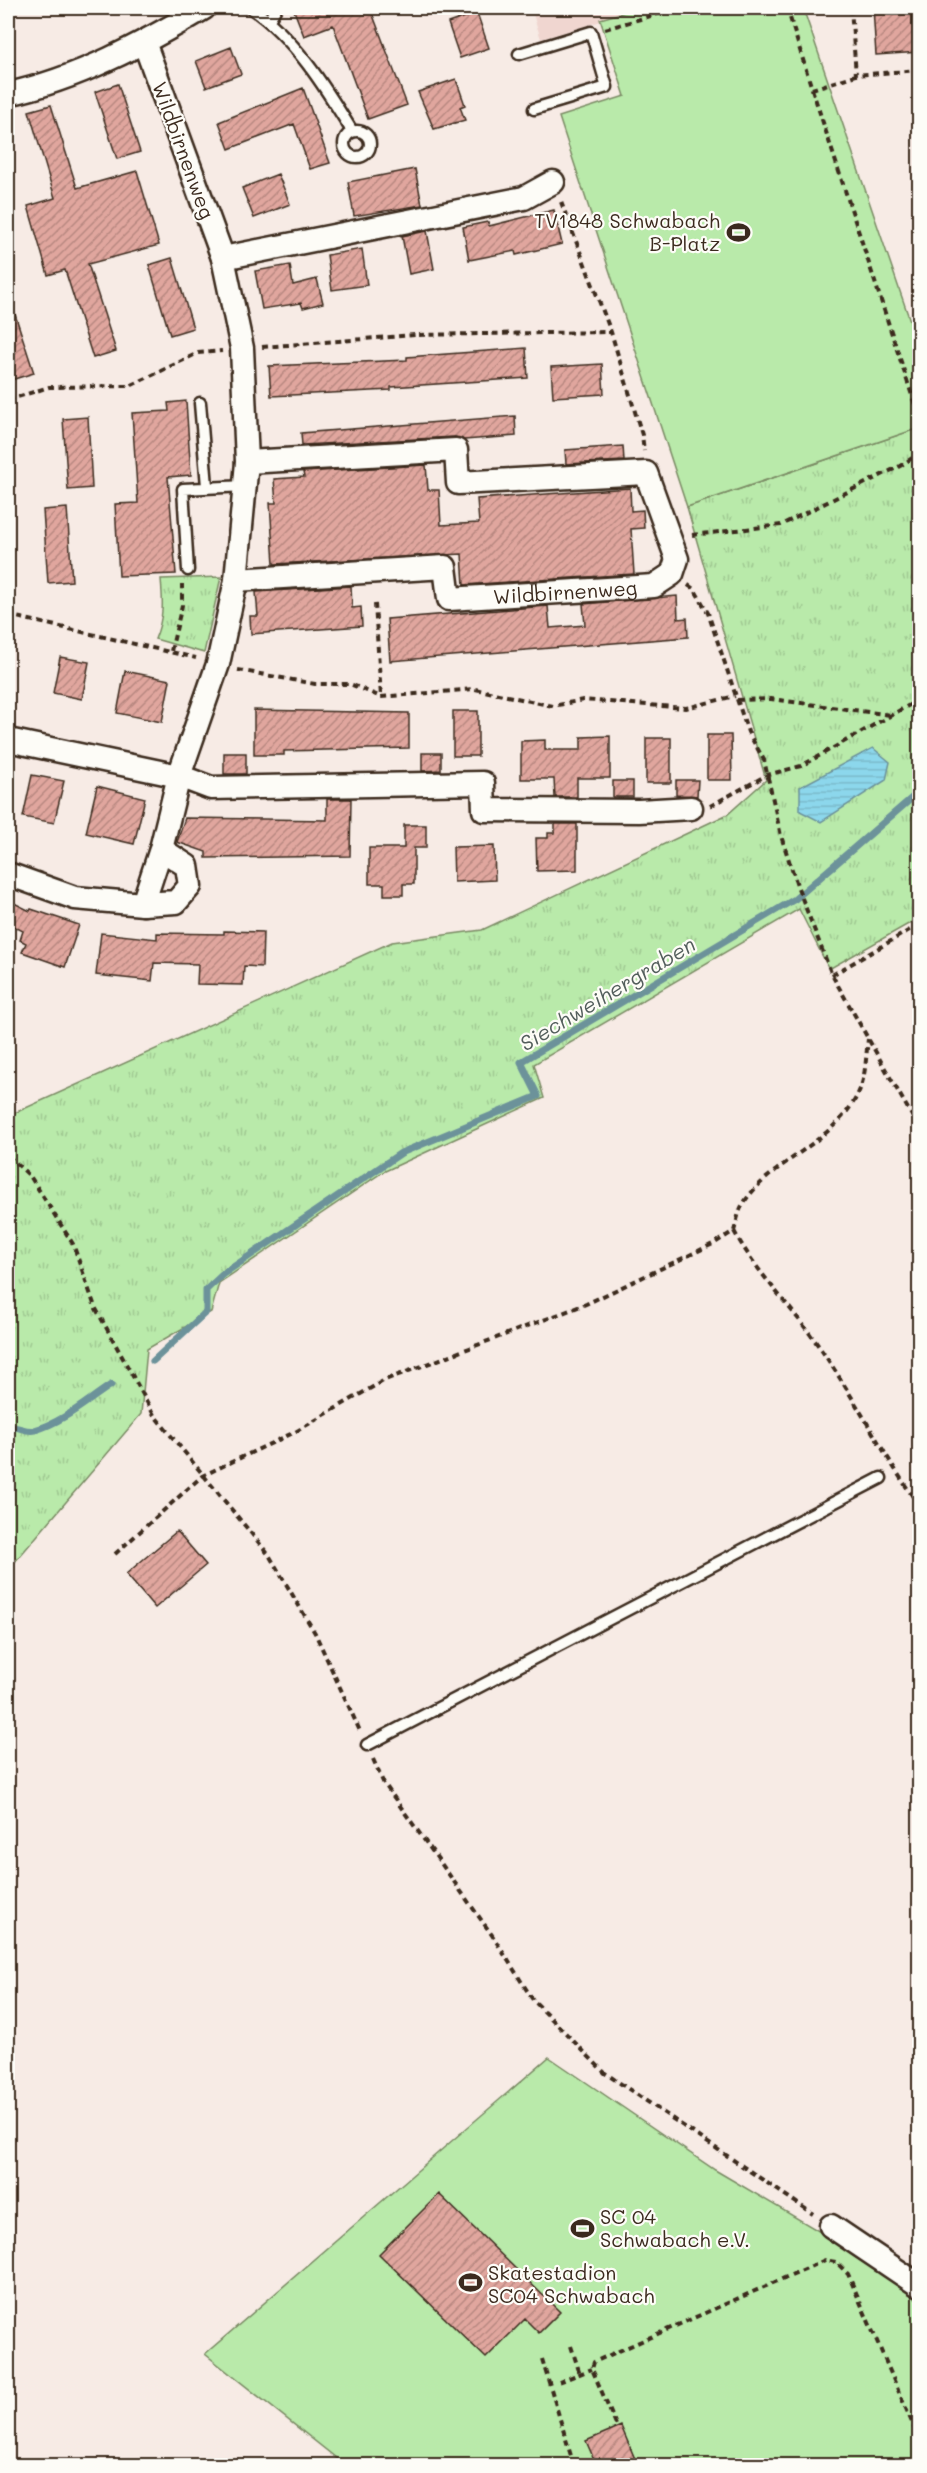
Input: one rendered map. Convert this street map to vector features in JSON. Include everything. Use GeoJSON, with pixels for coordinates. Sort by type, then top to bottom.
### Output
{"type":"FeatureCollection","features":[{"type":"Feature","properties":{"kind":"street"},"geometry":{"type":"LineString","coordinates":[[8,94],[92,67],[144,42],[204,8]]}},
{"type":"Feature","properties":{"kind":"street","name":"Wildbirnenweg"},"geometry":{"type":"LineString","coordinates":[[143,904],[161,849],[179,776],[218,664],[236,580],[247,462],[242,348],[223,258],[144,42]]}},
{"type":"Feature","properties":{"kind":"street"},"geometry":{"type":"LineString","coordinates":[[223,258],[524,198],[553,182]]}},
{"type":"Feature","properties":{"kind":"street"},"geometry":{"type":"LineString","coordinates":[[247,462],[456,450],[458,483],[646,473],[676,559],[672,574]]}},
{"type":"Feature","properties":{"kind":"street","name":"Wildbirnenweg"},"geometry":{"type":"LineString","coordinates":[[236,580],[445,567],[449,599],[654,586],[672,574]]}},
{"type":"Feature","properties":{"kind":"street"},"geometry":{"type":"LineString","coordinates":[[8,740],[179,776],[211,788],[483,783],[484,810],[639,811],[692,808]]}},
{"type":"Feature","properties":{"kind":"street"},"geometry":{"type":"LineString","coordinates":[[8,874],[75,898],[143,904],[176,902],[190,886],[187,866],[161,849]]}},
{"type":"Feature","properties":{"kind":"street"},"geometry":{"type":"LineString","coordinates":[[831,2226],[920,2286]]}},
{"type":"Feature","properties":{"kind":"lane"},"geometry":{"type":"LineString","coordinates":[[251,8],[269,20],[327,90],[352,131]]}},
{"type":"Feature","properties":{"kind":"lane"},"geometry":{"type":"LineString","coordinates":[[269,20],[276,8]]}},
{"type":"Feature","properties":{"kind":"lane"},"geometry":{"type":"LineString","coordinates":[[519,54],[591,32],[607,87],[534,109]]}},
{"type":"Feature","properties":{"kind":"lane"},"geometry":{"type":"LineString","coordinates":[[200,403],[207,486]]}},
{"type":"Feature","properties":{"kind":"lane"},"geometry":{"type":"LineString","coordinates":[[188,570],[183,489],[207,486],[246,486]]}},
{"type":"Feature","properties":{"kind":"lane"},"geometry":{"type":"LineString","coordinates":[[367,1745],[881,1478]]}},
{"type":"Feature","properties":{"kind":"path"},"geometry":{"type":"LineString","coordinates":[[603,29],[679,8]]}},
{"type":"Feature","properties":{"kind":"path"},"geometry":{"type":"LineString","coordinates":[[787,8],[918,414]]}},
{"type":"Feature","properties":{"kind":"path"},"geometry":{"type":"LineString","coordinates":[[851,8],[856,75]]}},
{"type":"Feature","properties":{"kind":"path"},"geometry":{"type":"LineString","coordinates":[[812,88],[856,75],[920,70]]}},
{"type":"Feature","properties":{"kind":"path"},"geometry":{"type":"LineString","coordinates":[[553,182],[611,332],[642,435],[646,473]]}},
{"type":"Feature","properties":{"kind":"path"},"geometry":{"type":"LineString","coordinates":[[8,400],[49,387],[130,386],[198,353],[242,348],[415,335],[611,332]]}},
{"type":"Feature","properties":{"kind":"path"},"geometry":{"type":"LineString","coordinates":[[668,534],[692,535],[781,525],[900,466],[920,453]]}},
{"type":"Feature","properties":{"kind":"path"},"geometry":{"type":"LineString","coordinates":[[171,651],[182,605],[182,575],[188,570]]}},
{"type":"Feature","properties":{"kind":"path"},"geometry":{"type":"LineString","coordinates":[[672,574],[695,590],[708,613],[748,732],[764,760],[781,836],[798,888],[832,975],[920,1130]]}},
{"type":"Feature","properties":{"kind":"path"},"geometry":{"type":"LineString","coordinates":[[375,604],[381,698]]}},
{"type":"Feature","properties":{"kind":"path"},"geometry":{"type":"LineString","coordinates":[[8,615],[171,651],[245,673],[315,684],[350,684],[381,698],[475,689],[553,706],[583,700],[686,708],[736,698],[771,699],[891,715]]}},
{"type":"Feature","properties":{"kind":"path"},"geometry":{"type":"LineString","coordinates":[[692,808],[712,806],[767,775],[801,766],[920,699]]}},
{"type":"Feature","properties":{"kind":"path"},"geometry":{"type":"LineString","coordinates":[[832,975],[920,924]]}},
{"type":"Feature","properties":{"kind":"path"},"geometry":{"type":"LineString","coordinates":[[115,1554],[202,1476],[295,1432],[385,1380],[586,1304],[716,1243],[734,1231],[742,1206],[757,1187],[829,1131],[852,1103],[861,1089],[868,1039]]}},
{"type":"Feature","properties":{"kind":"path"},"geometry":{"type":"LineString","coordinates":[[8,1156],[30,1176],[67,1235],[95,1307],[154,1415],[269,1555],[315,1633],[383,1782],[492,1935],[533,2000],[605,2073],[831,2226]]}},
{"type":"Feature","properties":{"kind":"path"},"geometry":{"type":"LineString","coordinates":[[734,1231],[747,1254],[802,1321],[852,1394],[920,1507]]}},
{"type":"Feature","properties":{"kind":"path"},"geometry":{"type":"LineString","coordinates":[[616,2425],[592,2368],[594,2362],[825,2260],[836,2262],[848,2274],[920,2441]]}},
{"type":"Feature","properties":{"kind":"path"},"geometry":{"type":"LineString","coordinates":[[571,2346],[580,2374]]}},
{"type":"Feature","properties":{"kind":"path"},"geometry":{"type":"LineString","coordinates":[[542,2359],[574,2466]]}},
{"type":"Feature","properties":{"kind":"path"},"geometry":{"type":"LineString","coordinates":[[559,2382],[592,2368]]}},
{"type":"Feature","properties":{"kind":"shaded area"},"geometry":{"type":"Polygon","coordinates":[[[531,8],[645,8],[541,39],[531,8]]]}},
{"type":"Feature","properties":{"kind":"green space","name":"TV1848 Schwabach B-Platz"},"geometry":{"type":"Polygon","coordinates":[[[639,8],[803,8],[919,347],[919,428],[687,507],[559,117],[625,96],[600,19],[639,8]]]}},
{"type":"Feature","properties":{"kind":"green space"},"geometry":{"type":"Polygon","coordinates":[[[919,428],[919,918],[829,969],[799,909],[534,1064],[544,1098],[383,1172],[219,1283],[211,1312],[147,1349],[141,1414],[8,1570],[8,1116],[392,942],[482,930],[728,814],[766,780],[687,507],[919,428]]]}},
{"type":"Feature","properties":{"kind":"green space"},"geometry":{"type":"Polygon","coordinates":[[[221,577],[204,653],[155,639],[162,610],[161,579],[221,577]]]}},
{"type":"Feature","properties":{"kind":"green space","name":"SC 04 Schwabach e.V."},"geometry":{"type":"Polygon","coordinates":[[[549,2057],[715,2170],[919,2290],[919,2465],[345,2465],[205,2354],[549,2057]]]}},
{"type":"Feature","properties":{"kind":"water"},"geometry":{"type":"Polygon","coordinates":[[[873,748],[890,762],[886,780],[821,822],[800,811],[800,787],[873,748]]]}},
{"type":"Feature","properties":{"kind":"building"},"geometry":{"type":"Polygon","coordinates":[[[293,8],[374,8],[371,10],[407,105],[368,119],[333,25],[304,36],[293,8]]]}},
{"type":"Feature","properties":{"kind":"building"},"geometry":{"type":"Polygon","coordinates":[[[873,8],[920,8],[920,52],[876,55],[873,8]]]}},
{"type":"Feature","properties":{"kind":"building"},"geometry":{"type":"Polygon","coordinates":[[[477,13],[489,48],[460,58],[448,23],[477,13]]]}},
{"type":"Feature","properties":{"kind":"building"},"geometry":{"type":"Polygon","coordinates":[[[231,47],[241,74],[206,87],[196,61],[231,47]]]}},
{"type":"Feature","properties":{"kind":"building"},"geometry":{"type":"Polygon","coordinates":[[[456,79],[465,105],[460,107],[465,120],[434,129],[418,92],[456,79]]]}},
{"type":"Feature","properties":{"kind":"building"},"geometry":{"type":"Polygon","coordinates":[[[118,84],[140,152],[117,159],[95,92],[118,84]]]}},
{"type":"Feature","properties":{"kind":"building"},"geometry":{"type":"Polygon","coordinates":[[[303,88],[330,163],[310,169],[294,124],[229,149],[219,122],[303,88]]]}},
{"type":"Feature","properties":{"kind":"building"},"geometry":{"type":"Polygon","coordinates":[[[51,105],[77,188],[137,171],[159,245],[88,264],[116,351],[93,358],[65,270],[48,275],[28,206],[55,198],[29,111],[51,105]]]}},
{"type":"Feature","properties":{"kind":"building"},"geometry":{"type":"Polygon","coordinates":[[[415,169],[422,205],[354,216],[348,182],[415,169]]]}},
{"type":"Feature","properties":{"kind":"building"},"geometry":{"type":"Polygon","coordinates":[[[278,174],[290,204],[254,218],[242,188],[278,174]]]}},
{"type":"Feature","properties":{"kind":"building"},"geometry":{"type":"Polygon","coordinates":[[[554,210],[562,244],[516,255],[515,251],[469,260],[463,227],[488,222],[489,226],[554,210]]]}},
{"type":"Feature","properties":{"kind":"building"},"geometry":{"type":"Polygon","coordinates":[[[427,231],[434,269],[409,274],[402,236],[427,231]]]}},
{"type":"Feature","properties":{"kind":"building"},"geometry":{"type":"Polygon","coordinates":[[[362,249],[367,285],[332,290],[327,255],[362,249]]]}},
{"type":"Feature","properties":{"kind":"building"},"geometry":{"type":"Polygon","coordinates":[[[172,258],[193,328],[170,335],[149,265],[172,258]]]}},
{"type":"Feature","properties":{"kind":"building"},"geometry":{"type":"Polygon","coordinates":[[[290,265],[293,285],[317,279],[323,303],[303,308],[301,303],[262,309],[255,271],[290,265]]]}},
{"type":"Feature","properties":{"kind":"building"},"geometry":{"type":"Polygon","coordinates":[[[11,302],[34,373],[11,380],[8,368],[8,303],[11,302]]]}},
{"type":"Feature","properties":{"kind":"building"},"geometry":{"type":"Polygon","coordinates":[[[526,348],[528,378],[391,387],[391,390],[271,396],[269,366],[407,360],[407,357],[526,348]]]}},
{"type":"Feature","properties":{"kind":"building"},"geometry":{"type":"Polygon","coordinates":[[[602,364],[604,394],[553,397],[551,367],[602,364]]]}},
{"type":"Feature","properties":{"kind":"building"},"geometry":{"type":"Polygon","coordinates":[[[186,401],[191,475],[168,477],[176,574],[119,576],[115,504],[138,503],[132,413],[169,411],[168,403],[186,401]]]}},
{"type":"Feature","properties":{"kind":"building"},"geometry":{"type":"Polygon","coordinates":[[[515,416],[516,436],[464,440],[455,437],[302,445],[301,433],[515,416]]]}},
{"type":"Feature","properties":{"kind":"building"},"geometry":{"type":"Polygon","coordinates":[[[88,417],[92,488],[68,490],[63,419],[88,417]]]}},
{"type":"Feature","properties":{"kind":"building"},"geometry":{"type":"Polygon","coordinates":[[[623,446],[624,461],[566,464],[565,450],[623,446]]]}},
{"type":"Feature","properties":{"kind":"building"},"geometry":{"type":"Polygon","coordinates":[[[426,465],[428,490],[439,490],[441,525],[479,523],[477,499],[630,488],[631,511],[643,510],[644,528],[631,529],[634,574],[464,585],[462,554],[274,564],[270,503],[276,503],[274,479],[304,477],[303,472],[426,465]]]}},
{"type":"Feature","properties":{"kind":"building"},"geometry":{"type":"Polygon","coordinates":[[[67,508],[72,581],[48,583],[43,510],[67,508]]]}},
{"type":"Feature","properties":{"kind":"building"},"geometry":{"type":"Polygon","coordinates":[[[351,586],[352,608],[361,607],[362,626],[251,634],[250,616],[258,616],[256,592],[351,586]]]}},
{"type":"Feature","properties":{"kind":"building"},"geometry":{"type":"Polygon","coordinates":[[[677,596],[678,619],[687,618],[688,637],[390,661],[387,619],[548,606],[550,628],[585,625],[583,604],[677,596]]]}},
{"type":"Feature","properties":{"kind":"building"},"geometry":{"type":"Polygon","coordinates":[[[60,657],[89,662],[82,699],[53,693],[60,657]]]}},
{"type":"Feature","properties":{"kind":"building"},"geometry":{"type":"Polygon","coordinates":[[[125,671],[170,680],[162,722],[117,713],[125,671]]]}},
{"type":"Feature","properties":{"kind":"building"},"geometry":{"type":"Polygon","coordinates":[[[254,710],[409,713],[409,748],[284,751],[284,755],[254,755],[254,710]]]}},
{"type":"Feature","properties":{"kind":"building"},"geometry":{"type":"Polygon","coordinates":[[[453,711],[478,711],[478,756],[453,756],[453,711]]]}},
{"type":"Feature","properties":{"kind":"building"},"geometry":{"type":"Polygon","coordinates":[[[707,735],[731,735],[732,780],[707,780],[707,735]]]}},
{"type":"Feature","properties":{"kind":"building"},"geometry":{"type":"Polygon","coordinates":[[[610,736],[610,778],[577,778],[577,797],[555,797],[554,779],[521,779],[521,741],[545,740],[545,750],[581,750],[581,737],[610,736]]]}},
{"type":"Feature","properties":{"kind":"building"},"geometry":{"type":"Polygon","coordinates":[[[646,738],[671,738],[671,783],[646,783],[646,738]]]}},
{"type":"Feature","properties":{"kind":"building"},"geometry":{"type":"Polygon","coordinates":[[[224,753],[246,753],[246,774],[224,774],[224,753]]]}},
{"type":"Feature","properties":{"kind":"building"},"geometry":{"type":"Polygon","coordinates":[[[422,753],[441,753],[441,770],[422,771],[422,753]]]}},
{"type":"Feature","properties":{"kind":"building"},"geometry":{"type":"Polygon","coordinates":[[[32,775],[64,781],[54,823],[23,817],[32,775]]]}},
{"type":"Feature","properties":{"kind":"building"},"geometry":{"type":"Polygon","coordinates":[[[676,780],[698,780],[697,796],[676,795],[676,780]]]}},
{"type":"Feature","properties":{"kind":"building"},"geometry":{"type":"Polygon","coordinates":[[[613,781],[633,781],[633,797],[613,797],[613,781]]]}},
{"type":"Feature","properties":{"kind":"building"},"geometry":{"type":"Polygon","coordinates":[[[97,786],[145,798],[134,844],[86,833],[97,786]]]}},
{"type":"Feature","properties":{"kind":"building"},"geometry":{"type":"Polygon","coordinates":[[[327,799],[351,799],[350,856],[206,858],[206,852],[177,842],[185,818],[327,820],[327,799]]]}},
{"type":"Feature","properties":{"kind":"building"},"geometry":{"type":"Polygon","coordinates":[[[555,824],[577,824],[577,870],[537,871],[536,838],[548,838],[548,833],[555,833],[555,824]]]}},
{"type":"Feature","properties":{"kind":"building"},"geometry":{"type":"Polygon","coordinates":[[[404,825],[426,825],[426,848],[414,848],[414,884],[403,884],[403,895],[384,895],[384,884],[369,884],[369,848],[404,848],[404,825]]]}},
{"type":"Feature","properties":{"kind":"building"},"geometry":{"type":"Polygon","coordinates":[[[494,846],[495,880],[454,882],[453,847],[494,846]]]}},
{"type":"Feature","properties":{"kind":"building"},"geometry":{"type":"Polygon","coordinates":[[[8,900],[30,911],[31,909],[79,925],[65,967],[22,952],[26,943],[20,940],[23,931],[8,923],[8,900]]]}},
{"type":"Feature","properties":{"kind":"building"},"geometry":{"type":"Polygon","coordinates":[[[224,931],[263,932],[262,967],[244,966],[243,985],[197,984],[198,964],[154,963],[152,981],[96,975],[101,933],[157,939],[157,933],[224,934],[224,931]]]}},
{"type":"Feature","properties":{"kind":"building"},"geometry":{"type":"Polygon","coordinates":[[[177,1531],[206,1565],[155,1608],[126,1574],[177,1531]]]}},
{"type":"Feature","properties":{"kind":"building","name":"Skatestadion SC04 Schwabach"},"geometry":{"type":"Polygon","coordinates":[[[439,2194],[560,2312],[539,2333],[525,2319],[486,2358],[379,2254],[439,2194]]]}},
{"type":"Feature","properties":{"kind":"building"},"geometry":{"type":"Polygon","coordinates":[[[621,2426],[638,2466],[597,2466],[586,2441],[621,2426]]]}},
{"type":"Feature","properties":{"kind":"waterway","name":"Siechweihergraben"},"geometry":{"type":"LineString","coordinates":[[153,1361],[206,1312],[206,1290],[223,1274],[401,1153],[538,1096],[521,1062],[795,899],[920,791]]}},
{"type":"Feature","properties":{"kind":"waterway","name":"Siechweihergraben"},"geometry":{"type":"LineString","coordinates":[[8,1428],[15,1427],[31,1431],[45,1427],[65,1417],[111,1385]]}},
{"type":"Feature","properties":{"kind":"place","name":"TV1848 Schwabach B-Platz"},"geometry":{"type":"Point","coordinates":[738,232]}},
{"type":"Feature","properties":{"kind":"place","name":"SC 04 Schwabach e.V."},"geometry":{"type":"Point","coordinates":[582,2228]}},
{"type":"Feature","properties":{"kind":"place","name":"Skatestadion SC04 Schwabach"},"geometry":{"type":"Point","coordinates":[470,2283]}}]}
